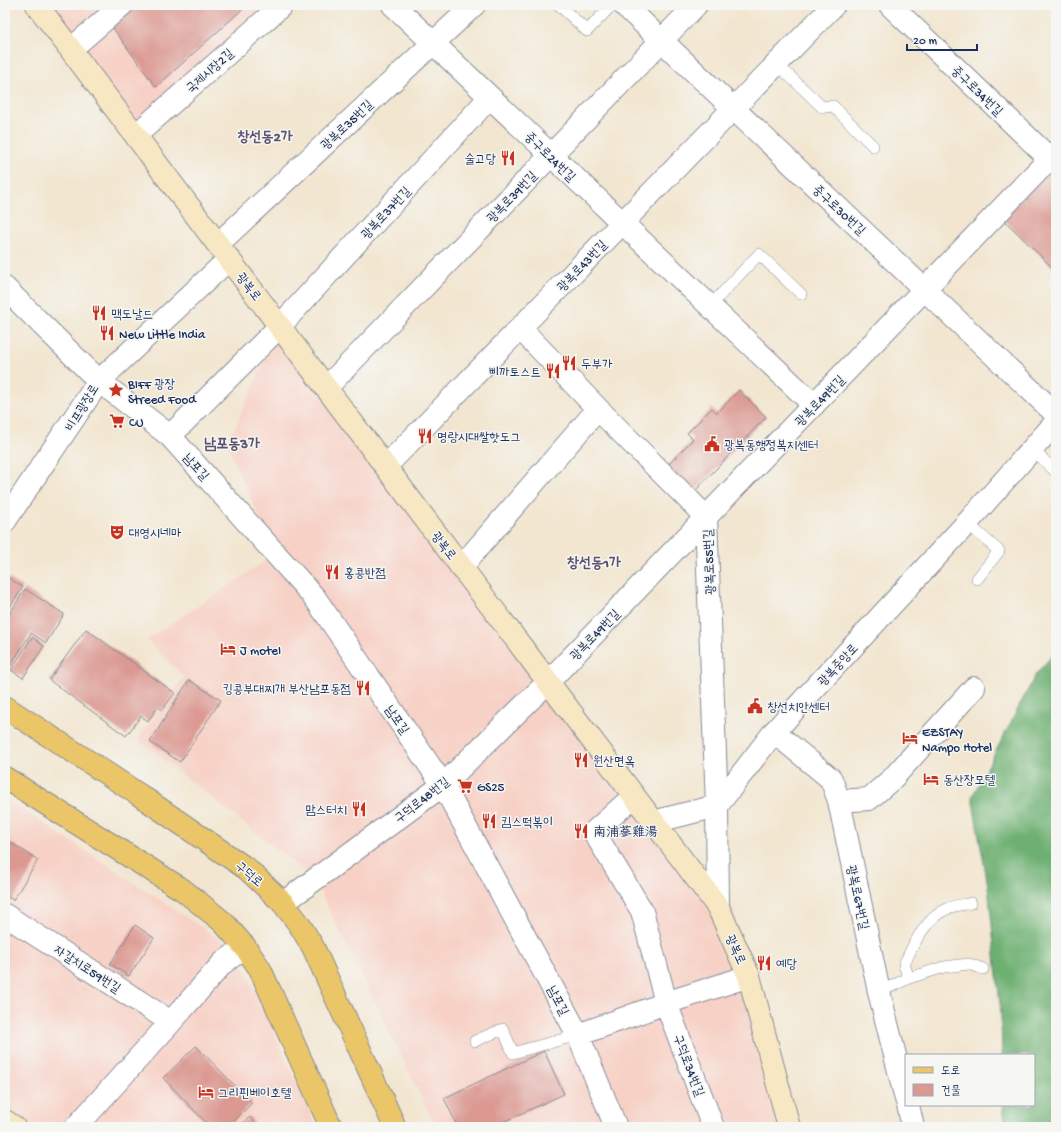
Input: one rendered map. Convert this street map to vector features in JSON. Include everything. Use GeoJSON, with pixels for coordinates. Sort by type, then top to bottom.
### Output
{"type":"FeatureCollection","features":[{"type":"Feature","properties":{"kind":"main road","name":"광복로"},"geometry":{"type":"LineString","coordinates":[[37,5],[718,907],[749,976],[789,1127]]}},
{"type":"Feature","properties":{"kind":"main road","name":"구덕로"},"geometry":{"type":"LineString","coordinates":[[5,707],[141,796],[247,869],[283,903],[299,924],[313,947],[395,1127]]}},
{"type":"Feature","properties":{"kind":"main road"},"geometry":{"type":"LineString","coordinates":[[5,778],[182,890],[223,922],[245,947],[260,969],[331,1127]]}},
{"type":"Feature","properties":{"kind":"main road"},"geometry":{"type":"LineString","coordinates":[[5,1121],[14,1127]]}},
{"type":"Feature","properties":{"kind":"street"},"geometry":{"type":"LineString","coordinates":[[71,49],[122,5]]}},
{"type":"Feature","properties":{"kind":"street","name":"국제시장2길"},"geometry":{"type":"LineString","coordinates":[[136,135],[282,5]]}},
{"type":"Feature","properties":{"kind":"street","name":"중구로24번길"},"geometry":{"type":"LineString","coordinates":[[393,5],[814,405]]}},
{"type":"Feature","properties":{"kind":"street","name":"광복로35번길"},"geometry":{"type":"LineString","coordinates":[[224,251],[433,43],[474,5]]}},
{"type":"Feature","properties":{"kind":"street","name":"중구로30번길"},"geometry":{"type":"LineString","coordinates":[[624,5],[1056,414]]}},
{"type":"Feature","properties":{"kind":"street","name":"광복로39번길"},"geometry":{"type":"LineString","coordinates":[[326,388],[696,5]]}},
{"type":"Feature","properties":{"kind":"street","name":"광복로43번길"},"geometry":{"type":"LineString","coordinates":[[386,466],[834,5]]}},
{"type":"Feature","properties":{"kind":"street","name":"중구로34번길"},"geometry":{"type":"LineString","coordinates":[[890,5],[1053,156]]}},
{"type":"Feature","properties":{"kind":"street","name":"광복로37번길"},"geometry":{"type":"LineString","coordinates":[[280,326],[490,97]]}},
{"type":"Feature","properties":{"kind":"street","name":"광복로49번길"},"geometry":{"type":"LineString","coordinates":[[548,682],[1053,156]]}},
{"type":"Feature","properties":{"kind":"street"},"geometry":{"type":"LineString","coordinates":[[99,382],[224,251]]}},
{"type":"Feature","properties":{"kind":"street","name":"비프광장로"},"geometry":{"type":"LineString","coordinates":[[5,288],[99,382],[11,499],[5,521]]}},
{"type":"Feature","properties":{"kind":"street"},"geometry":{"type":"LineString","coordinates":[[170,436],[280,326]]}},
{"type":"Feature","properties":{"kind":"street","name":"광복로55번길"},"geometry":{"type":"LineString","coordinates":[[520,328],[598,409],[706,517],[717,806]]}},
{"type":"Feature","properties":{"kind":"street","name":"남포길"},"geometry":{"type":"LineString","coordinates":[[99,382],[170,436],[315,598],[443,784],[578,1035],[616,1127]]}},
{"type":"Feature","properties":{"kind":"street","name":"광복로"},"geometry":{"type":"LineString","coordinates":[[461,567],[598,409]]}},
{"type":"Feature","properties":{"kind":"street","name":"광복중앙로"},"geometry":{"type":"LineString","coordinates":[[717,806],[774,732],[967,523],[1056,422]]}},
{"type":"Feature","properties":{"kind":"street","name":"구덕로48번길"},"geometry":{"type":"LineString","coordinates":[[283,903],[443,784],[548,682]]}},
{"type":"Feature","properties":{"kind":"street"},"geometry":{"type":"LineString","coordinates":[[839,801],[869,799],[892,779],[974,688]]}},
{"type":"Feature","properties":{"kind":"street","name":"광복로67번길"},"geometry":{"type":"LineString","coordinates":[[774,732],[831,779],[839,801],[879,992],[905,1095]]}},
{"type":"Feature","properties":{"kind":"street"},"geometry":{"type":"LineString","coordinates":[[634,796],[594,832],[642,911],[666,1003]]}},
{"type":"Feature","properties":{"kind":"street"},"geometry":{"type":"LineString","coordinates":[[653,822],[717,806],[718,907]]}},
{"type":"Feature","properties":{"kind":"street","name":"자갈치로59번길"},"geometry":{"type":"LineString","coordinates":[[5,915],[172,1022]]}},
{"type":"Feature","properties":{"kind":"street"},"geometry":{"type":"LineString","coordinates":[[76,1127],[172,1022],[223,963],[245,947]]}},
{"type":"Feature","properties":{"kind":"street"},"geometry":{"type":"LineString","coordinates":[[578,1035],[666,1003],[749,976]]}},
{"type":"Feature","properties":{"kind":"street","name":"구덕로34번길"},"geometry":{"type":"LineString","coordinates":[[666,1003],[713,1127]]}},
{"type":"Feature","properties":{"kind":"street"},"geometry":{"type":"LineString","coordinates":[[908,1106],[913,1127]]}},
{"type":"Feature","properties":{"kind":"lane"},"geometry":{"type":"LineString","coordinates":[[559,5],[587,31],[612,5]]}},
{"type":"Feature","properties":{"kind":"lane"},"geometry":{"type":"LineString","coordinates":[[777,64],[822,107],[833,106],[873,146]]}},
{"type":"Feature","properties":{"kind":"lane"},"geometry":{"type":"LineString","coordinates":[[710,306],[759,254],[801,294]]}},
{"type":"Feature","properties":{"kind":"lane"},"geometry":{"type":"LineString","coordinates":[[1032,450],[1056,472]]}},
{"type":"Feature","properties":{"kind":"lane"},"geometry":{"type":"LineString","coordinates":[[967,523],[999,551],[977,579]]}},
{"type":"Feature","properties":{"kind":"lane"},"geometry":{"type":"LineString","coordinates":[[909,978],[904,964],[911,950],[930,921],[946,909],[971,903]]}},
{"type":"Feature","properties":{"kind":"lane"},"geometry":{"type":"LineString","coordinates":[[879,992],[909,978],[944,967],[969,964],[983,969]]}},
{"type":"Feature","properties":{"kind":"lane"},"geometry":{"type":"LineString","coordinates":[[475,1041],[503,1029],[513,1053],[578,1035]]}},
{"type":"Feature","properties":{"kind":"shaded area"},"geometry":{"type":"Polygon","coordinates":[[[37,5],[281,5],[136,135],[37,5]]]}},
{"type":"Feature","properties":{"kind":"shaded area"},"geometry":{"type":"Polygon","coordinates":[[[280,326],[718,907],[789,1127],[436,1127],[314,879],[138,739],[184,677],[147,640],[276,554],[227,445],[280,326]]]}},
{"type":"Feature","properties":{"kind":"shaded area"},"geometry":{"type":"Polygon","coordinates":[[[5,798],[236,950],[317,1127],[5,1127],[5,798]]]}},
{"type":"Feature","properties":{"kind":"green space"},"geometry":{"type":"Polygon","coordinates":[[[1056,651],[1056,1127],[1006,1127],[1003,1106],[1035,1106],[1035,1054],[1002,1054],[1001,1015],[988,886],[972,797],[1036,674],[1056,651]]]}},
{"type":"Feature","properties":{"kind":"building"},"geometry":{"type":"Polygon","coordinates":[[[96,5],[247,5],[156,87],[96,5]]]}},
{"type":"Feature","properties":{"kind":"building"},"geometry":{"type":"Polygon","coordinates":[[[1056,164],[1056,271],[1002,218],[1056,164]]]}},
{"type":"Feature","properties":{"kind":"building"},"geometry":{"type":"Polygon","coordinates":[[[739,390],[766,417],[693,493],[666,467],[693,439],[687,433],[712,408],[717,413],[739,390]]]}},
{"type":"Feature","properties":{"kind":"building"},"geometry":{"type":"Polygon","coordinates":[[[5,576],[23,587],[5,615],[5,576]]]}},
{"type":"Feature","properties":{"kind":"building"},"geometry":{"type":"Polygon","coordinates":[[[25,589],[64,614],[46,643],[31,633],[9,668],[5,666],[5,621],[25,589]]]}},
{"type":"Feature","properties":{"kind":"building"},"geometry":{"type":"Polygon","coordinates":[[[86,629],[175,693],[162,710],[158,707],[148,721],[141,716],[126,736],[49,680],[86,629]]]}},
{"type":"Feature","properties":{"kind":"building"},"geometry":{"type":"Polygon","coordinates":[[[32,637],[44,646],[23,678],[11,670],[32,637]]]}},
{"type":"Feature","properties":{"kind":"building"},"geometry":{"type":"Polygon","coordinates":[[[189,680],[221,700],[180,762],[150,742],[189,680]]]}},
{"type":"Feature","properties":{"kind":"building"},"geometry":{"type":"Polygon","coordinates":[[[5,839],[38,860],[13,900],[5,895],[5,839]]]}},
{"type":"Feature","properties":{"kind":"building"},"geometry":{"type":"Polygon","coordinates":[[[135,925],[154,938],[129,976],[110,964],[135,925]]]}},
{"type":"Feature","properties":{"kind":"building"},"geometry":{"type":"Polygon","coordinates":[[[196,1046],[252,1103],[228,1127],[210,1127],[163,1078],[196,1046]]]}},
{"type":"Feature","properties":{"kind":"building"},"geometry":{"type":"Polygon","coordinates":[[[544,1051],[564,1094],[492,1127],[458,1127],[444,1098],[544,1051]]]}},
{"type":"Feature","properties":{"kind":"building"},"geometry":{"type":"Polygon","coordinates":[[[250,1117],[258,1127],[238,1127],[250,1117]]]}},
{"type":"Feature","properties":{"kind":"place","name":"술고당"},"geometry":{"type":"Point","coordinates":[508,158]}},
{"type":"Feature","properties":{"kind":"place","name":"맥도날드"},"geometry":{"type":"Point","coordinates":[99,313]}},
{"type":"Feature","properties":{"kind":"place","name":"New Little India"},"geometry":{"type":"Point","coordinates":[107,333]}},
{"type":"Feature","properties":{"kind":"place","name":"두부가"},"geometry":{"type":"Point","coordinates":[569,363]}},
{"type":"Feature","properties":{"kind":"place","name":"삐까토스트"},"geometry":{"type":"Point","coordinates":[553,371]}},
{"type":"Feature","properties":{"kind":"place","name":"BIFF 광장 Streed Food"},"geometry":{"type":"Point","coordinates":[116,390]}},
{"type":"Feature","properties":{"kind":"place","name":"CU"},"geometry":{"type":"Point","coordinates":[117,421]}},
{"type":"Feature","properties":{"kind":"place","name":"명랑시대쌀핫도그"},"geometry":{"type":"Point","coordinates":[425,436]}},
{"type":"Feature","properties":{"kind":"place","name":"광복동행정복지센터"},"geometry":{"type":"Point","coordinates":[712,444]}},
{"type":"Feature","properties":{"kind":"place","name":"대영시네마"},"geometry":{"type":"Point","coordinates":[117,532]}},
{"type":"Feature","properties":{"kind":"place","name":"홍콩반점"},"geometry":{"type":"Point","coordinates":[332,572]}},
{"type":"Feature","properties":{"kind":"place","name":"J moteI"},"geometry":{"type":"Point","coordinates":[228,649]}},
{"type":"Feature","properties":{"kind":"place","name":"킹콩부대찌개 부산남포동점"},"geometry":{"type":"Point","coordinates":[363,688]}},
{"type":"Feature","properties":{"kind":"place","name":"창선치안센터"},"geometry":{"type":"Point","coordinates":[755,706]}},
{"type":"Feature","properties":{"kind":"place","name":"EZSTAY Nampo Hotel"},"geometry":{"type":"Point","coordinates":[910,738]}},
{"type":"Feature","properties":{"kind":"place","name":"원산면옥"},"geometry":{"type":"Point","coordinates":[581,760]}},
{"type":"Feature","properties":{"kind":"place","name":"동산장모텔"},"geometry":{"type":"Point","coordinates":[931,779]}},
{"type":"Feature","properties":{"kind":"place","name":"GS25"},"geometry":{"type":"Point","coordinates":[465,786]}},
{"type":"Feature","properties":{"kind":"place","name":"맘스터치"},"geometry":{"type":"Point","coordinates":[359,809]}},
{"type":"Feature","properties":{"kind":"place","name":"킴스떡볶이"},"geometry":{"type":"Point","coordinates":[489,821]}},
{"type":"Feature","properties":{"kind":"place","name":"南浦蔘雞湯"},"geometry":{"type":"Point","coordinates":[581,831]}},
{"type":"Feature","properties":{"kind":"place","name":"예당"},"geometry":{"type":"Point","coordinates":[764,963]}},
{"type":"Feature","properties":{"kind":"place","name":"그리핀베이호텔"},"geometry":{"type":"Point","coordinates":[206,1092]}},
{"type":"Feature","properties":{"kind":"district","name":"창선동2가"},"geometry":{"type":"Point","coordinates":[265,136]}},
{"type":"Feature","properties":{"kind":"district","name":"남포동3가"},"geometry":{"type":"Point","coordinates":[232,443]}},
{"type":"Feature","properties":{"kind":"district","name":"창선동1가"},"geometry":{"type":"Point","coordinates":[594,562]}}]}
